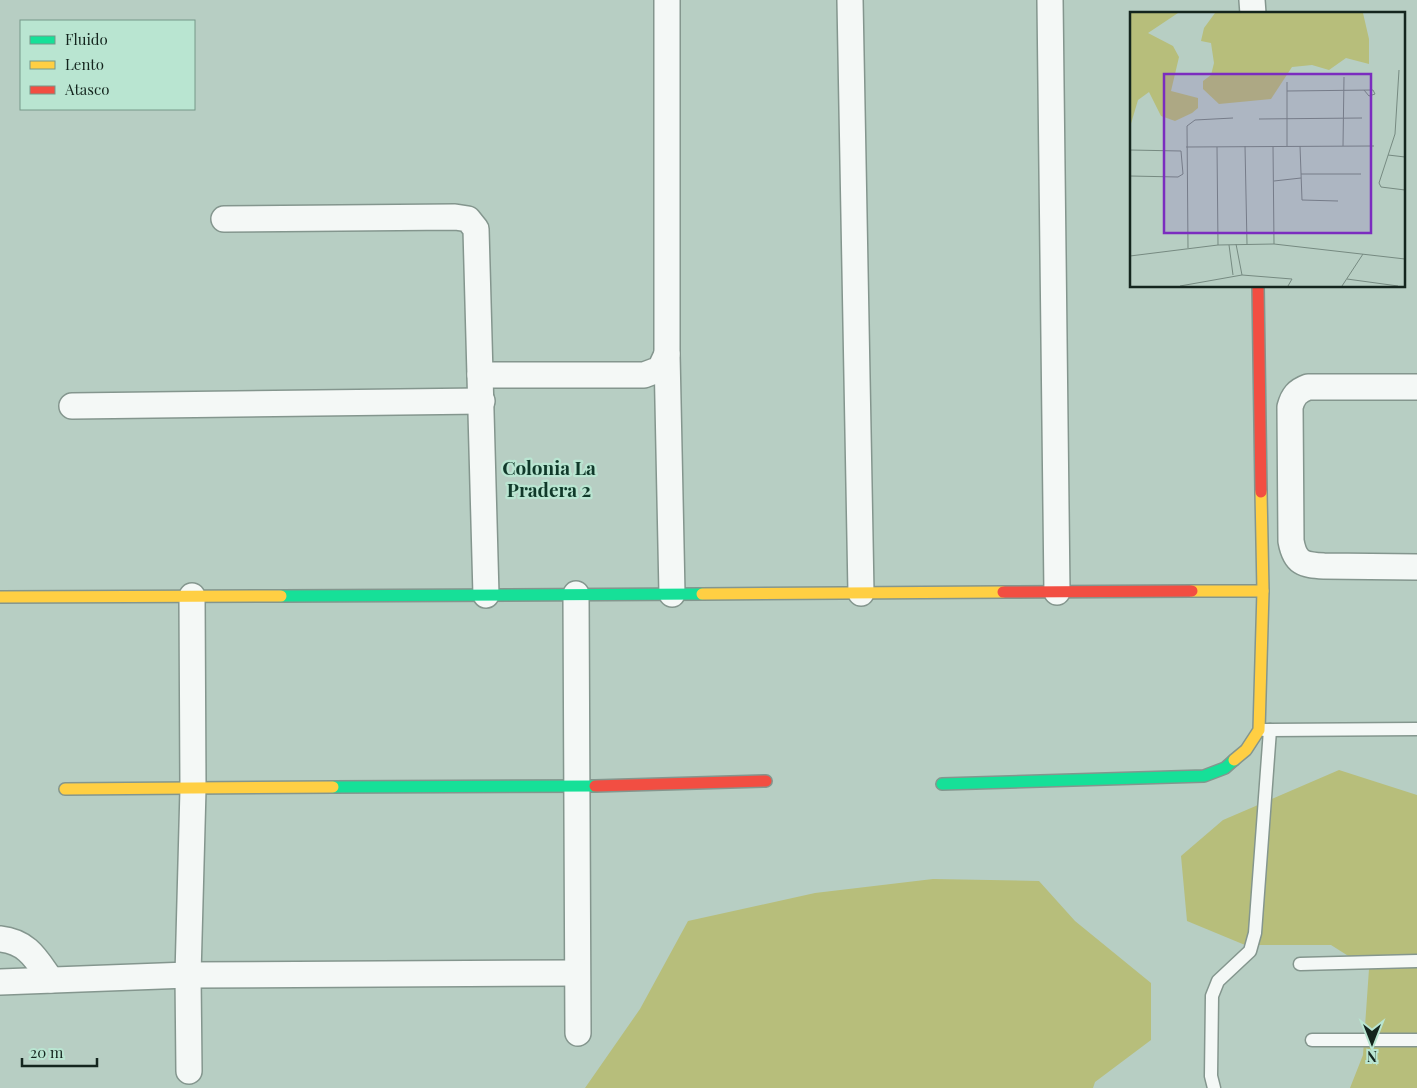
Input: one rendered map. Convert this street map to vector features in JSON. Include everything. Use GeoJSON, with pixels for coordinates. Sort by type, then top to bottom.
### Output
{"type":"FeatureCollection","features":[{"type":"Feature","properties":{"kind":"street"},"geometry":{"type":"LineString","coordinates":[[667,0],[667,354],[672,594]]}},
{"type":"Feature","properties":{"kind":"street"},"geometry":{"type":"LineString","coordinates":[[850,0],[861,593]]}},
{"type":"Feature","properties":{"kind":"street"},"geometry":{"type":"LineString","coordinates":[[1050,0],[1057,592]]}},
{"type":"Feature","properties":{"kind":"street"},"geometry":{"type":"LineString","coordinates":[[224,219],[455,217],[468,220],[476,229],[486,595]]}},
{"type":"Feature","properties":{"kind":"street"},"geometry":{"type":"LineString","coordinates":[[942,784],[1204,776],[1225,768],[1246,750],[1264,730],[1258,288]]}},
{"type":"Feature","properties":{"kind":"street"},"geometry":{"type":"LineString","coordinates":[[480,375],[644,375],[660,368],[667,354]]}},
{"type":"Feature","properties":{"kind":"street"},"geometry":{"type":"LineString","coordinates":[[1417,387],[1308,387],[1299,390],[1293,398],[1290,407],[1290,417],[1291,541],[1293,552],[1300,562],[1324,566],[1417,567]]}},
{"type":"Feature","properties":{"kind":"street"},"geometry":{"type":"LineString","coordinates":[[72,406],[482,401]]}},
{"type":"Feature","properties":{"kind":"street"},"geometry":{"type":"LineString","coordinates":[[0,597],[1263,591]]}},
{"type":"Feature","properties":{"kind":"street"},"geometry":{"type":"LineString","coordinates":[[576,594],[578,1032]]}},
{"type":"Feature","properties":{"kind":"street"},"geometry":{"type":"LineString","coordinates":[[188,1071],[192,789],[192,596]]}},
{"type":"Feature","properties":{"kind":"street"},"geometry":{"type":"LineString","coordinates":[[65,789],[578,786],[766,782]]}},
{"type":"Feature","properties":{"kind":"street"},"geometry":{"type":"LineString","coordinates":[[0,939],[14,940],[28,949],[52,980]]}},
{"type":"Feature","properties":{"kind":"street"},"geometry":{"type":"LineString","coordinates":[[0,982],[188,975],[577,973]]}},
{"type":"Feature","properties":{"kind":"lane"},"geometry":{"type":"LineString","coordinates":[[1214,1088],[1211,1076],[1212,996],[1218,981],[1250,951],[1255,933],[1264,730],[1417,729]]}},
{"type":"Feature","properties":{"kind":"lane"},"geometry":{"type":"LineString","coordinates":[[1300,964],[1417,961]]}},
{"type":"Feature","properties":{"kind":"lane"},"geometry":{"type":"LineString","coordinates":[[1312,1040],[1417,1040]]}},
{"type":"Feature","properties":{"kind":"green space"},"geometry":{"type":"Polygon","coordinates":[[[1339,770],[1417,795],[1417,1088],[1350,1088],[1363,1055],[1369,969],[1331,945],[1245,945],[1187,921],[1181,856],[1223,820],[1339,770]]]}},
{"type":"Feature","properties":{"kind":"green space"},"geometry":{"type":"Polygon","coordinates":[[[933,879],[1039,881],[1075,921],[1151,983],[1151,1040],[1095,1082],[1093,1088],[585,1088],[640,1009],[688,921],[815,893],[933,879]]]}},
{"type":"Feature","properties":{"kind":"traffic: fast"},"geometry":{"type":"LineString","coordinates":[[281,596],[702,594]]}},
{"type":"Feature","properties":{"kind":"traffic: fast"},"geometry":{"type":"LineString","coordinates":[[942,784],[1204,776],[1225,768],[1234,760]]}},
{"type":"Feature","properties":{"kind":"traffic: fast"},"geometry":{"type":"LineString","coordinates":[[333,787],[595,786]]}},
{"type":"Feature","properties":{"kind":"traffic: slow"},"geometry":{"type":"LineString","coordinates":[[1234,760],[1246,750],[1259,730],[1263,591],[1261,492]]}},
{"type":"Feature","properties":{"kind":"traffic: slow"},"geometry":{"type":"LineString","coordinates":[[1192,591],[1263,591]]}},
{"type":"Feature","properties":{"kind":"traffic: slow"},"geometry":{"type":"LineString","coordinates":[[702,594],[1003,592]]}},
{"type":"Feature","properties":{"kind":"traffic: slow"},"geometry":{"type":"LineString","coordinates":[[0,597],[281,596]]}},
{"type":"Feature","properties":{"kind":"traffic: slow"},"geometry":{"type":"LineString","coordinates":[[65,789],[333,787]]}},
{"type":"Feature","properties":{"kind":"traffic: jam"},"geometry":{"type":"LineString","coordinates":[[1258,288],[1261,492]]}},
{"type":"Feature","properties":{"kind":"traffic: jam"},"geometry":{"type":"LineString","coordinates":[[1003,592],[1192,591]]}},
{"type":"Feature","properties":{"kind":"traffic: jam"},"geometry":{"type":"LineString","coordinates":[[595,786],[766,781]]}},
{"type":"Feature","properties":{"kind":"district","name":"Colonia La Pradera 2"},"geometry":{"type":"Point","coordinates":[549,478]}}]}
